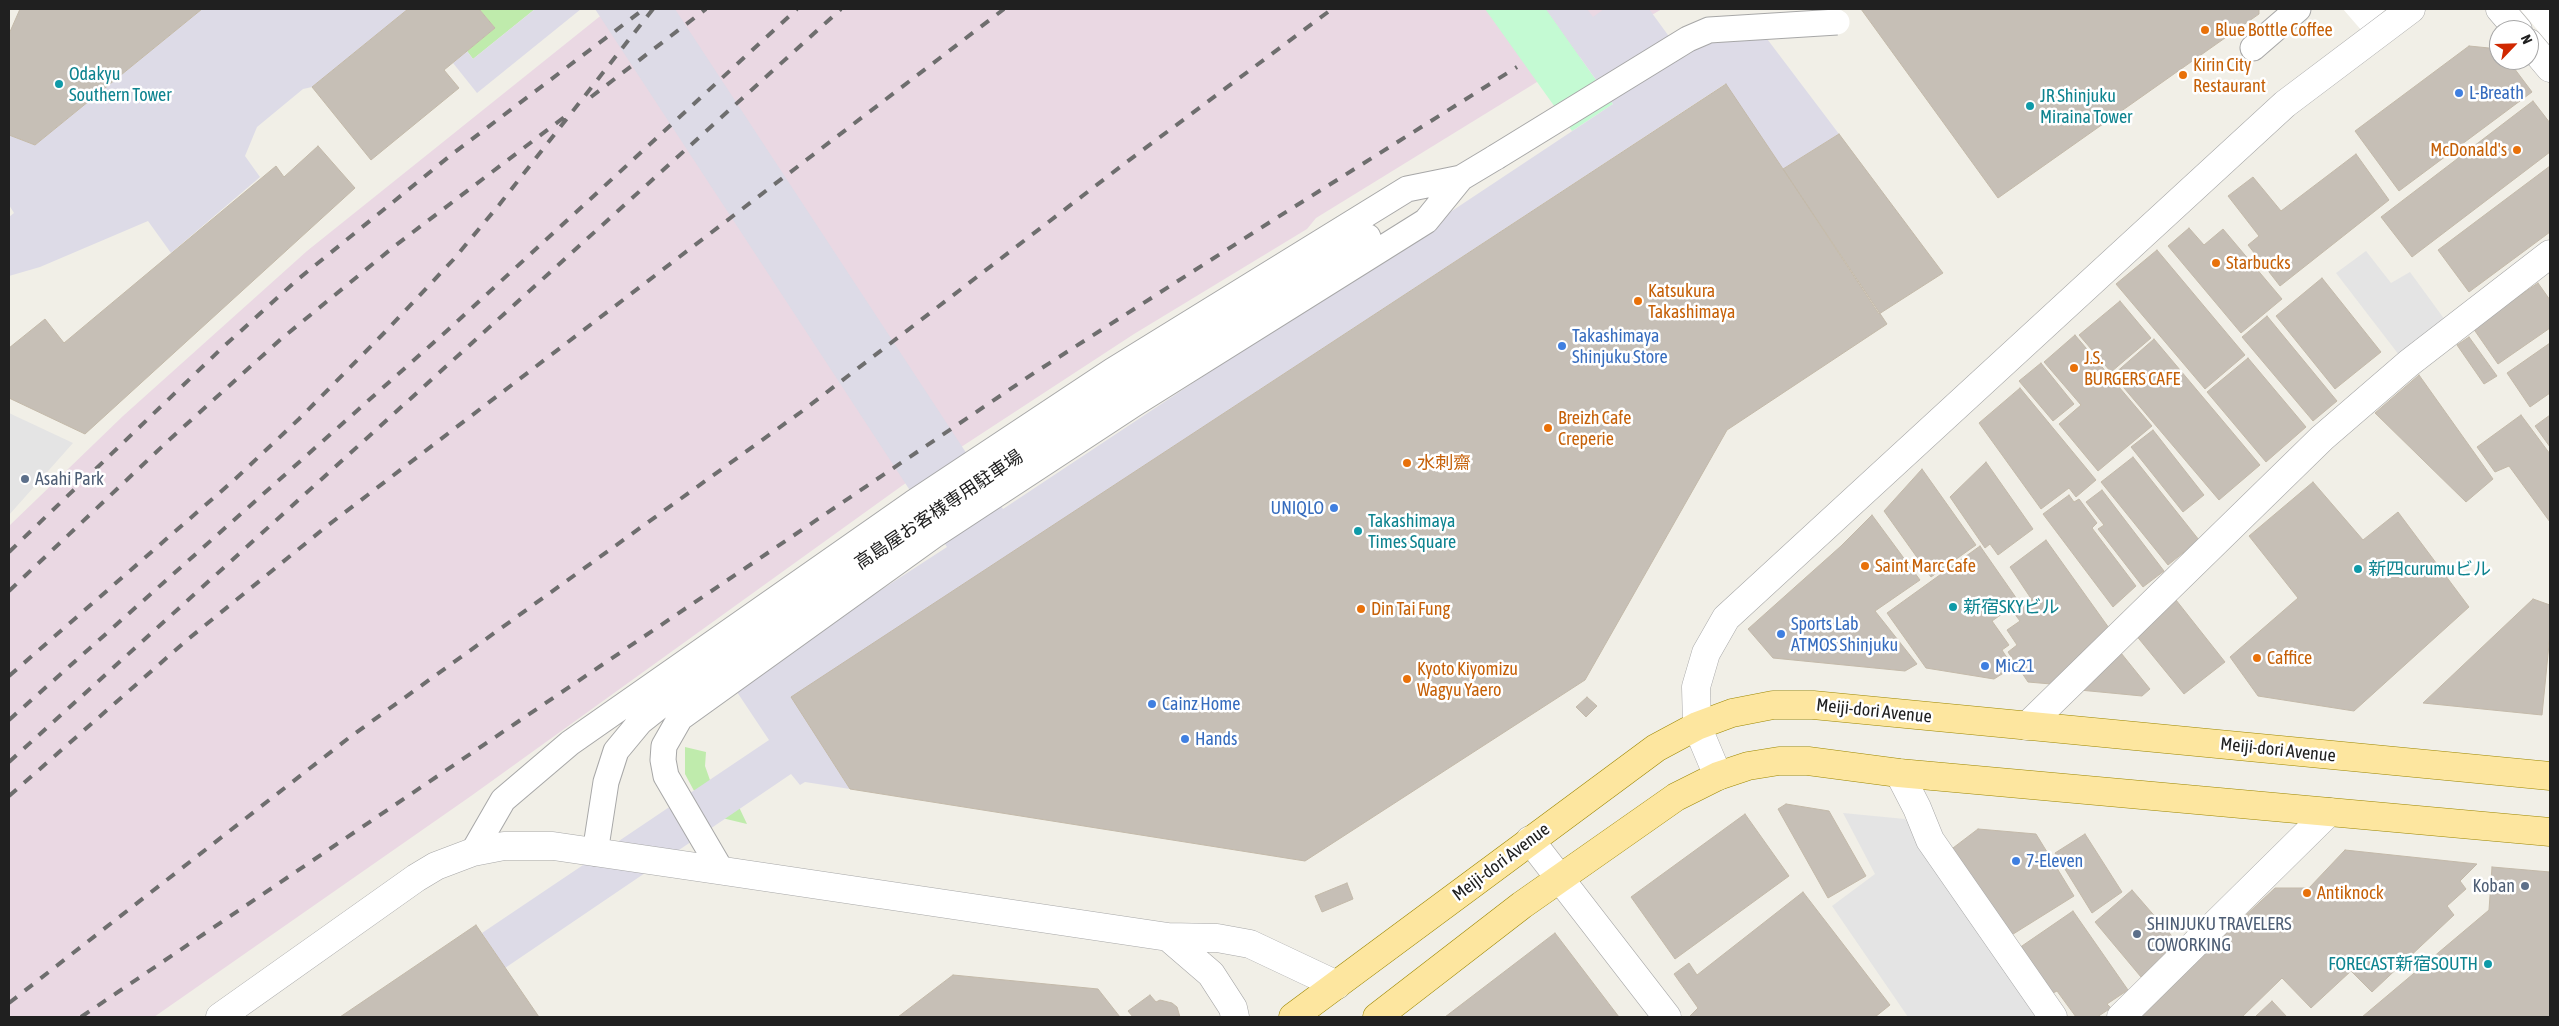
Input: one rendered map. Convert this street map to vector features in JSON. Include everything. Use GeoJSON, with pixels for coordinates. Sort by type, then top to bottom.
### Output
{"type":"FeatureCollection","features":[{"type":"Feature","properties":{"kind":"main road","name":"Meiji-dori Avenue"},"geometry":{"type":"LineString","coordinates":[[1294,1017],[1656,748],[1698,726],[1732,713],[1773,705],[1813,704],[2550,776]]}},
{"type":"Feature","properties":{"kind":"main road"},"geometry":{"type":"LineString","coordinates":[[1377,1017],[1560,878],[1676,796],[1718,776],[1748,766],[1779,761],[1808,761],[1899,773],[2550,832]]}},
{"type":"Feature","properties":{"kind":"street"},"geometry":{"type":"LineString","coordinates":[[1718,776],[1698,726],[1696,687],[1706,653],[1726,618],[2285,104],[2411,9]]}},
{"type":"Feature","properties":{"kind":"street"},"geometry":{"type":"LineString","coordinates":[[2500,9],[2509,20]]}},
{"type":"Feature","properties":{"kind":"street"},"geometry":{"type":"LineString","coordinates":[[2539,55],[2550,68]]}},
{"type":"Feature","properties":{"kind":"street"},"geometry":{"type":"LineString","coordinates":[[2027,726],[2322,438],[2409,364],[2550,254]]}},
{"type":"Feature","properties":{"kind":"street"},"geometry":{"type":"LineString","coordinates":[[1899,773],[1917,808],[1930,840],[2054,1017]]}},
{"type":"Feature","properties":{"kind":"street"},"geometry":{"type":"LineString","coordinates":[[2121,1017],[2329,812]]}},
{"type":"Feature","properties":{"kind":"street"},"geometry":{"type":"LineString","coordinates":[[1530,840],[1667,1017]]}},
{"type":"Feature","properties":{"kind":"street"},"geometry":{"type":"LineString","coordinates":[[220,1017],[416,878],[436,866],[473,852],[504,846],[553,846],[1168,937],[1217,938],[1250,944],[1337,985]]}},
{"type":"Feature","properties":{"kind":"street"},"geometry":{"type":"LineString","coordinates":[[1168,937],[1211,974],[1233,1008],[1235,1017]]}},
{"type":"Feature","properties":{"kind":"lane"},"geometry":{"type":"LineString","coordinates":[[2253,48],[2298,9]]}},
{"type":"Feature","properties":{"kind":"lane"},"geometry":{"type":"LineString","coordinates":[[473,852],[503,800],[570,743],[912,503],[1112,371],[1407,189],[1461,178],[1688,38],[1709,30],[1837,22]]}},
{"type":"Feature","properties":{"kind":"lane"},"geometry":{"type":"LineString","coordinates":[[721,870],[666,776],[663,760],[664,746],[680,718],[933,536],[1134,404],[1426,221],[1461,178]]}},
{"type":"Feature","properties":{"kind":"lane","name":"高島屋お客様専用駐車場"},"geometry":{"type":"LineString","coordinates":[[595,853],[606,782],[616,751],[640,722],[940,508],[1123,387],[1368,237]]}},
{"type":"Feature","properties":{"kind":"shaded area"},"geometry":{"type":"Polygon","coordinates":[[[202,9],[408,9],[312,87],[303,89],[257,127],[245,156],[260,177],[171,253],[148,221],[40,267],[9,276],[9,217],[14,213],[9,205],[9,135],[35,145],[202,9]]]}},
{"type":"Feature","properties":{"kind":"shaded area"},"geometry":{"type":"Polygon","coordinates":[[[535,9],[581,9],[477,93],[453,63],[467,51],[473,59],[535,9]]]}},
{"type":"Feature","properties":{"kind":"shaded area"},"geometry":{"type":"Polygon","coordinates":[[[595,9],[675,9],[1003,509],[1613,104],[1546,9],[1587,9],[1593,17],[1604,9],[1649,9],[1684,57],[1749,15],[1839,134],[1783,169],[1725,84],[792,697],[850,789],[805,782],[800,785],[791,774],[505,968],[482,933],[769,740],[733,686],[947,547],[595,9]]]}},
{"type":"Feature","properties":{"kind":"shaded area"},"geometry":{"type":"Polygon","coordinates":[[[609,9],[1662,9],[1537,82],[1316,218],[1307,229],[1134,334],[903,485],[471,796],[154,1017],[9,1017],[9,526],[123,416],[307,251],[609,9]]]}},
{"type":"Feature","properties":{"kind":"shaded area"},"geometry":{"type":"Polygon","coordinates":[[[2366,251],[2391,283],[2410,272],[2445,320],[2399,355],[2336,273],[2366,251]]]}},
{"type":"Feature","properties":{"kind":"shaded area","name":"Asahi Park"},"geometry":{"type":"Polygon","coordinates":[[[9,413],[73,443],[9,515],[9,413]]]}},
{"type":"Feature","properties":{"kind":"shaded area"},"geometry":{"type":"Polygon","coordinates":[[[1843,813],[1905,819],[2041,1017],[1908,1017],[1832,906],[1875,874],[1843,813]]]}},
{"type":"Feature","properties":{"kind":"green space"},"geometry":{"type":"Polygon","coordinates":[[[479,9],[535,9],[473,59],[467,51],[495,28],[479,9]]]}},
{"type":"Feature","properties":{"kind":"green space"},"geometry":{"type":"Polygon","coordinates":[[[1485,9],[1546,9],[1613,104],[1572,131],[1485,9]]]}},
{"type":"Feature","properties":{"kind":"green space"},"geometry":{"type":"Polygon","coordinates":[[[685,747],[706,752],[705,766],[711,783],[738,805],[747,824],[722,818],[700,802],[685,774],[685,747]]]}},
{"type":"Feature","properties":{"kind":"pier"},"geometry":{"type":"Polygon","coordinates":[[[2343,9],[2386,9],[2362,31],[2343,9]]]}},
{"type":"Feature","properties":{"kind":"pier"},"geometry":{"type":"Polygon","coordinates":[[[2520,9],[2550,9],[2550,45],[2539,32],[2539,20],[2529,20],[2520,9]]]}},
{"type":"Feature","properties":{"kind":"building","name":"Odakyu Southern Tower"},"geometry":{"type":"Polygon","coordinates":[[[20,9],[202,9],[35,145],[9,135],[9,34],[20,9]]]}},
{"type":"Feature","properties":{"kind":"building"},"geometry":{"type":"Polygon","coordinates":[[[408,9],[479,9],[495,28],[444,70],[459,88],[371,160],[312,87],[408,9]]]}},
{"type":"Feature","properties":{"kind":"building","name":"JR Shinjuku Miraina Tower"},"geometry":{"type":"Polygon","coordinates":[[[1861,9],[2259,9],[2259,14],[1998,198],[1861,9]]]}},
{"type":"Feature","properties":{"kind":"building"},"geometry":{"type":"Polygon","coordinates":[[[2469,46],[2489,48],[2489,70],[2516,70],[2532,92],[2399,191],[2355,131],[2469,46]]]}},
{"type":"Feature","properties":{"kind":"building","name":"Takashimaya Times Square"},"geometry":{"type":"Polygon","coordinates":[[[1726,84],[1887,324],[1727,430],[1585,680],[1305,861],[850,789],[791,697],[1726,84]]]}},
{"type":"Feature","properties":{"kind":"building"},"geometry":{"type":"Polygon","coordinates":[[[2533,101],[2550,123],[2550,152],[2412,257],[2381,217],[2533,101]]]}},
{"type":"Feature","properties":{"kind":"building"},"geometry":{"type":"Polygon","coordinates":[[[1839,134],[1943,273],[1879,314],[1783,169],[1839,134]]]}},
{"type":"Feature","properties":{"kind":"building"},"geometry":{"type":"Polygon","coordinates":[[[318,146],[355,188],[85,434],[9,398],[9,348],[45,319],[64,343],[276,166],[284,177],[318,146]]]}},
{"type":"Feature","properties":{"kind":"building"},"geometry":{"type":"Polygon","coordinates":[[[2356,154],[2389,200],[2280,286],[2248,245],[2259,236],[2228,196],[2253,177],[2281,211],[2356,154]]]}},
{"type":"Feature","properties":{"kind":"building"},"geometry":{"type":"Polygon","coordinates":[[[2550,166],[2550,232],[2469,292],[2438,250],[2550,166]]]}},
{"type":"Feature","properties":{"kind":"building"},"geometry":{"type":"Polygon","coordinates":[[[2189,228],[2204,245],[2223,229],[2282,299],[2241,333],[2168,246],[2189,228]]]}},
{"type":"Feature","properties":{"kind":"building"},"geometry":{"type":"Polygon","coordinates":[[[2157,250],[2245,355],[2205,389],[2116,284],[2157,250]]]}},
{"type":"Feature","properties":{"kind":"building"},"geometry":{"type":"Polygon","coordinates":[[[2322,278],[2381,352],[2335,389],[2276,316],[2322,278]]]}},
{"type":"Feature","properties":{"kind":"building"},"geometry":{"type":"Polygon","coordinates":[[[2538,283],[2550,300],[2550,328],[2498,364],[2473,328],[2538,283]]]}},
{"type":"Feature","properties":{"kind":"building"},"geometry":{"type":"Polygon","coordinates":[[[2120,301],[2151,338],[2111,372],[2079,335],[2120,301]]]}},
{"type":"Feature","properties":{"kind":"building"},"geometry":{"type":"Polygon","coordinates":[[[2267,316],[2337,401],[2313,421],[2242,337],[2267,316]]]}},
{"type":"Feature","properties":{"kind":"building"},"geometry":{"type":"Polygon","coordinates":[[[2075,335],[2152,426],[2098,471],[2059,424],[2081,405],[2044,362],[2075,335]]]}},
{"type":"Feature","properties":{"kind":"building"},"geometry":{"type":"Polygon","coordinates":[[[2469,337],[2497,376],[2484,384],[2457,345],[2469,337]]]}},
{"type":"Feature","properties":{"kind":"building"},"geometry":{"type":"Polygon","coordinates":[[[2154,339],[2260,465],[2219,500],[2113,375],[2154,339]]]}},
{"type":"Feature","properties":{"kind":"building"},"geometry":{"type":"Polygon","coordinates":[[[2550,343],[2550,393],[2530,407],[2507,373],[2550,343]]]}},
{"type":"Feature","properties":{"kind":"building"},"geometry":{"type":"Polygon","coordinates":[[[2248,358],[2306,427],[2266,462],[2207,392],[2248,358]]]}},
{"type":"Feature","properties":{"kind":"building"},"geometry":{"type":"Polygon","coordinates":[[[2041,363],[2074,404],[2053,421],[2019,381],[2041,363]]]}},
{"type":"Feature","properties":{"kind":"building"},"geometry":{"type":"Polygon","coordinates":[[[2419,375],[2493,479],[2466,502],[2375,413],[2419,375]]]}},
{"type":"Feature","properties":{"kind":"building"},"geometry":{"type":"Polygon","coordinates":[[[2020,388],[2096,480],[2076,497],[2069,488],[2041,509],[1979,423],[2020,388]]]}},
{"type":"Feature","properties":{"kind":"building"},"geometry":{"type":"Polygon","coordinates":[[[2521,415],[2550,454],[2550,522],[2509,466],[2495,472],[2477,447],[2521,415]]]}},
{"type":"Feature","properties":{"kind":"building"},"geometry":{"type":"Polygon","coordinates":[[[2550,415],[2550,447],[2535,426],[2550,415]]]}},
{"type":"Feature","properties":{"kind":"building"},"geometry":{"type":"Polygon","coordinates":[[[2153,430],[2204,495],[2183,512],[2131,447],[2153,430]]]}},
{"type":"Feature","properties":{"kind":"building"},"geometry":{"type":"Polygon","coordinates":[[[2133,457],[2199,540],[2168,565],[2101,482],[2133,457]]]}},
{"type":"Feature","properties":{"kind":"building"},"geometry":{"type":"Polygon","coordinates":[[[1986,462],[2033,529],[1998,555],[1990,544],[1985,548],[1950,497],[1986,462]]]}},
{"type":"Feature","properties":{"kind":"building"},"geometry":{"type":"Polygon","coordinates":[[[1922,469],[1976,545],[1931,577],[1884,511],[1922,469]]]}},
{"type":"Feature","properties":{"kind":"building","name":"新四curumuビル"},"geometry":{"type":"Polygon","coordinates":[[[2313,482],[2363,540],[2398,512],[2469,607],[2354,711],[2258,696],[2230,657],[2298,598],[2249,536],[2313,482]]]}},
{"type":"Feature","properties":{"kind":"building"},"geometry":{"type":"Polygon","coordinates":[[[2102,490],[2164,571],[2143,587],[2098,529],[2104,525],[2086,502],[2102,490]]]}},
{"type":"Feature","properties":{"kind":"building"},"geometry":{"type":"Polygon","coordinates":[[[2069,495],[2074,502],[2079,499],[2097,523],[2092,528],[2136,586],[2113,607],[2043,514],[2069,495]]]}},
{"type":"Feature","properties":{"kind":"building"},"geometry":{"type":"Polygon","coordinates":[[[1872,515],[1920,580],[1875,611],[1917,664],[1905,671],[1773,658],[1748,629],[1841,546],[1872,515]]]}},
{"type":"Feature","properties":{"kind":"building"},"geometry":{"type":"Polygon","coordinates":[[[2046,540],[2109,628],[2051,684],[2028,682],[2008,652],[2017,645],[2007,630],[2020,621],[2014,613],[2032,600],[2010,567],[2046,540]]]}},
{"type":"Feature","properties":{"kind":"building","name":"新宿SKYビル"},"geometry":{"type":"Polygon","coordinates":[[[1980,546],[2019,602],[1992,621],[2009,645],[2002,650],[2013,667],[1994,679],[1926,668],[1887,613],[1980,546]]]}},
{"type":"Feature","properties":{"kind":"building"},"geometry":{"type":"Polygon","coordinates":[[[2533,599],[2550,605],[2550,634],[2542,715],[2423,703],[2533,599]]]}},
{"type":"Feature","properties":{"kind":"building"},"geometry":{"type":"Polygon","coordinates":[[[2176,600],[2225,662],[2184,694],[2135,634],[2176,600]]]}},
{"type":"Feature","properties":{"kind":"building"},"geometry":{"type":"Polygon","coordinates":[[[2117,648],[2150,689],[2142,696],[2069,689],[2117,648]]]}},
{"type":"Feature","properties":{"kind":"building"},"geometry":{"type":"Polygon","coordinates":[[[1587,697],[1597,706],[1586,717],[1576,707],[1587,697]]]}},
{"type":"Feature","properties":{"kind":"building"},"geometry":{"type":"Polygon","coordinates":[[[1786,804],[1829,811],[1866,876],[1828,898],[1778,809],[1786,804]]]}},
{"type":"Feature","properties":{"kind":"building"},"geometry":{"type":"Polygon","coordinates":[[[1745,814],[1789,876],[1675,959],[1631,897],[1745,814]]]}},
{"type":"Feature","properties":{"kind":"building"},"geometry":{"type":"Polygon","coordinates":[[[1978,829],[2036,834],[2074,896],[2010,936],[1949,851],[1978,829]]]}},
{"type":"Feature","properties":{"kind":"building"},"geometry":{"type":"Polygon","coordinates":[[[2085,834],[2122,892],[2092,913],[2055,853],[2085,834]]]}},
{"type":"Feature","properties":{"kind":"building"},"geometry":{"type":"Polygon","coordinates":[[[2345,850],[2477,864],[2460,881],[2466,889],[2447,906],[2454,915],[2372,992],[2351,971],[2311,1008],[2282,978],[2242,1017],[2137,1017],[2275,888],[2309,888],[2345,850]]]}},
{"type":"Feature","properties":{"kind":"building","name":"FORECAST新宿SOUTH"},"geometry":{"type":"Polygon","coordinates":[[[2492,867],[2550,872],[2550,1017],[2362,1017],[2489,910],[2492,867]]]}},
{"type":"Feature","properties":{"kind":"building"},"geometry":{"type":"Polygon","coordinates":[[[1347,883],[1353,899],[1322,912],[1315,896],[1347,883]]]}},
{"type":"Feature","properties":{"kind":"building"},"geometry":{"type":"Polygon","coordinates":[[[2132,890],[2178,943],[2141,977],[2095,922],[2132,890]]]}},
{"type":"Feature","properties":{"kind":"building"},"geometry":{"type":"Polygon","coordinates":[[[1803,892],[1890,1005],[1875,1017],[1689,1017],[1698,1008],[1674,974],[1689,963],[1697,975],[1803,892]]]}},
{"type":"Feature","properties":{"kind":"building"},"geometry":{"type":"Polygon","coordinates":[[[2073,911],[2128,990],[2107,1004],[2111,1008],[2097,1017],[2076,1017],[2057,991],[2049,995],[2019,948],[2073,911]]]}},
{"type":"Feature","properties":{"kind":"building"},"geometry":{"type":"Polygon","coordinates":[[[476,925],[539,1017],[340,1017],[476,925]]]}},
{"type":"Feature","properties":{"kind":"building"},"geometry":{"type":"Polygon","coordinates":[[[1555,933],[1619,1017],[1445,1017],[1555,933]]]}},
{"type":"Feature","properties":{"kind":"building"},"geometry":{"type":"Polygon","coordinates":[[[953,975],[1098,989],[1120,1017],[898,1017],[953,975]]]}},
{"type":"Feature","properties":{"kind":"building"},"geometry":{"type":"Polygon","coordinates":[[[1150,995],[1156,1002],[1160,1000],[1172,1003],[1177,1007],[1180,1017],[1133,1017],[1128,1011],[1150,995]]]}},
{"type":"Feature","properties":{"kind":"building"},"geometry":{"type":"Polygon","coordinates":[[[2272,1001],[2287,1017],[2255,1017],[2272,1001]]]}},
{"type":"Feature","properties":{"kind":"railway"},"geometry":{"type":"LineString","coordinates":[[9,552],[222,348],[297,280],[451,155],[644,9]]}},
{"type":"Feature","properties":{"kind":"railway"},"geometry":{"type":"LineString","coordinates":[[9,676],[233,481],[299,419],[385,332],[453,260],[499,205],[653,9]]}},
{"type":"Feature","properties":{"kind":"railway"},"geometry":{"type":"LineString","coordinates":[[591,97],[706,9]]}},
{"type":"Feature","properties":{"kind":"railway"},"geometry":{"type":"LineString","coordinates":[[9,720],[450,328],[797,9]]}},
{"type":"Feature","properties":{"kind":"railway"},"geometry":{"type":"LineString","coordinates":[[9,762],[841,9]]}},
{"type":"Feature","properties":{"kind":"railway"},"geometry":{"type":"LineString","coordinates":[[9,796],[187,640],[327,526],[1004,9]]}},
{"type":"Feature","properties":{"kind":"railway"},"geometry":{"type":"LineString","coordinates":[[9,1003],[350,737],[801,412],[1124,164],[1332,9]]}},
{"type":"Feature","properties":{"kind":"railway"},"geometry":{"type":"LineString","coordinates":[[81,1017],[1034,373],[1517,67]]}},
{"type":"Feature","properties":{"kind":"railway"},"geometry":{"type":"LineString","coordinates":[[9,591],[169,440],[281,339],[396,245],[567,115]]}},
{"type":"Feature","properties":{"kind":"place","name":"Blue Bottle Coffee"},"geometry":{"type":"Point","coordinates":[2205,30]}},
{"type":"Feature","properties":{"kind":"place","name":"Kirin City Restaurant"},"geometry":{"type":"Point","coordinates":[2183,75]}},
{"type":"Feature","properties":{"kind":"place","name":"Odakyu Southern Tower"},"geometry":{"type":"Point","coordinates":[59,84]}},
{"type":"Feature","properties":{"kind":"place","name":"L-Breath"},"geometry":{"type":"Point","coordinates":[2459,93]}},
{"type":"Feature","properties":{"kind":"place","name":"JR Shinjuku Miraina Tower"},"geometry":{"type":"Point","coordinates":[2030,106]}},
{"type":"Feature","properties":{"kind":"place","name":"McDonald's"},"geometry":{"type":"Point","coordinates":[2517,150]}},
{"type":"Feature","properties":{"kind":"place","name":"Starbucks"},"geometry":{"type":"Point","coordinates":[2216,263]}},
{"type":"Feature","properties":{"kind":"place","name":"Katsukura Takashimaya"},"geometry":{"type":"Point","coordinates":[1638,301]}},
{"type":"Feature","properties":{"kind":"place","name":"Takashimaya Shinjuku Store"},"geometry":{"type":"Point","coordinates":[1562,346]}},
{"type":"Feature","properties":{"kind":"place","name":"J.S. BURGERS CAFE"},"geometry":{"type":"Point","coordinates":[2074,368]}},
{"type":"Feature","properties":{"kind":"place","name":"Breizh Cafe Creperie"},"geometry":{"type":"Point","coordinates":[1548,428]}},
{"type":"Feature","properties":{"kind":"place","name":"水刺齋"},"geometry":{"type":"Point","coordinates":[1407,463]}},
{"type":"Feature","properties":{"kind":"place","name":"Asahi Park"},"geometry":{"type":"Point","coordinates":[25,479]}},
{"type":"Feature","properties":{"kind":"place","name":"UNIQLO"},"geometry":{"type":"Point","coordinates":[1334,508]}},
{"type":"Feature","properties":{"kind":"place","name":"Takashimaya Times Square"},"geometry":{"type":"Point","coordinates":[1358,531]}},
{"type":"Feature","properties":{"kind":"place","name":"Saint Marc Cafe"},"geometry":{"type":"Point","coordinates":[1865,566]}},
{"type":"Feature","properties":{"kind":"place","name":"新四curumuビル"},"geometry":{"type":"Point","coordinates":[2358,569]}},
{"type":"Feature","properties":{"kind":"place","name":"新宿SKYビル"},"geometry":{"type":"Point","coordinates":[1953,607]}},
{"type":"Feature","properties":{"kind":"place","name":"Din Tai Fung"},"geometry":{"type":"Point","coordinates":[1361,609]}},
{"type":"Feature","properties":{"kind":"place","name":"Sports Lab ATMOS Shinjuku"},"geometry":{"type":"Point","coordinates":[1781,634]}},
{"type":"Feature","properties":{"kind":"place","name":"Caffice"},"geometry":{"type":"Point","coordinates":[2257,658]}},
{"type":"Feature","properties":{"kind":"place","name":"Mic21"},"geometry":{"type":"Point","coordinates":[1985,666]}},
{"type":"Feature","properties":{"kind":"place","name":"Kyoto Kiyomizu Wagyu Yaero"},"geometry":{"type":"Point","coordinates":[1407,679]}},
{"type":"Feature","properties":{"kind":"place","name":"Cainz Home"},"geometry":{"type":"Point","coordinates":[1152,704]}},
{"type":"Feature","properties":{"kind":"place","name":"Hands"},"geometry":{"type":"Point","coordinates":[1185,739]}},
{"type":"Feature","properties":{"kind":"place","name":"7-Eleven"},"geometry":{"type":"Point","coordinates":[2016,861]}},
{"type":"Feature","properties":{"kind":"place","name":"Koban"},"geometry":{"type":"Point","coordinates":[2525,886]}},
{"type":"Feature","properties":{"kind":"place","name":"Antiknock"},"geometry":{"type":"Point","coordinates":[2307,893]}},
{"type":"Feature","properties":{"kind":"place","name":"SHINJUKU TRAVELERS COWORKING"},"geometry":{"type":"Point","coordinates":[2137,934]}},
{"type":"Feature","properties":{"kind":"place","name":"FORECAST新宿SOUTH"},"geometry":{"type":"Point","coordinates":[2488,964]}}]}
